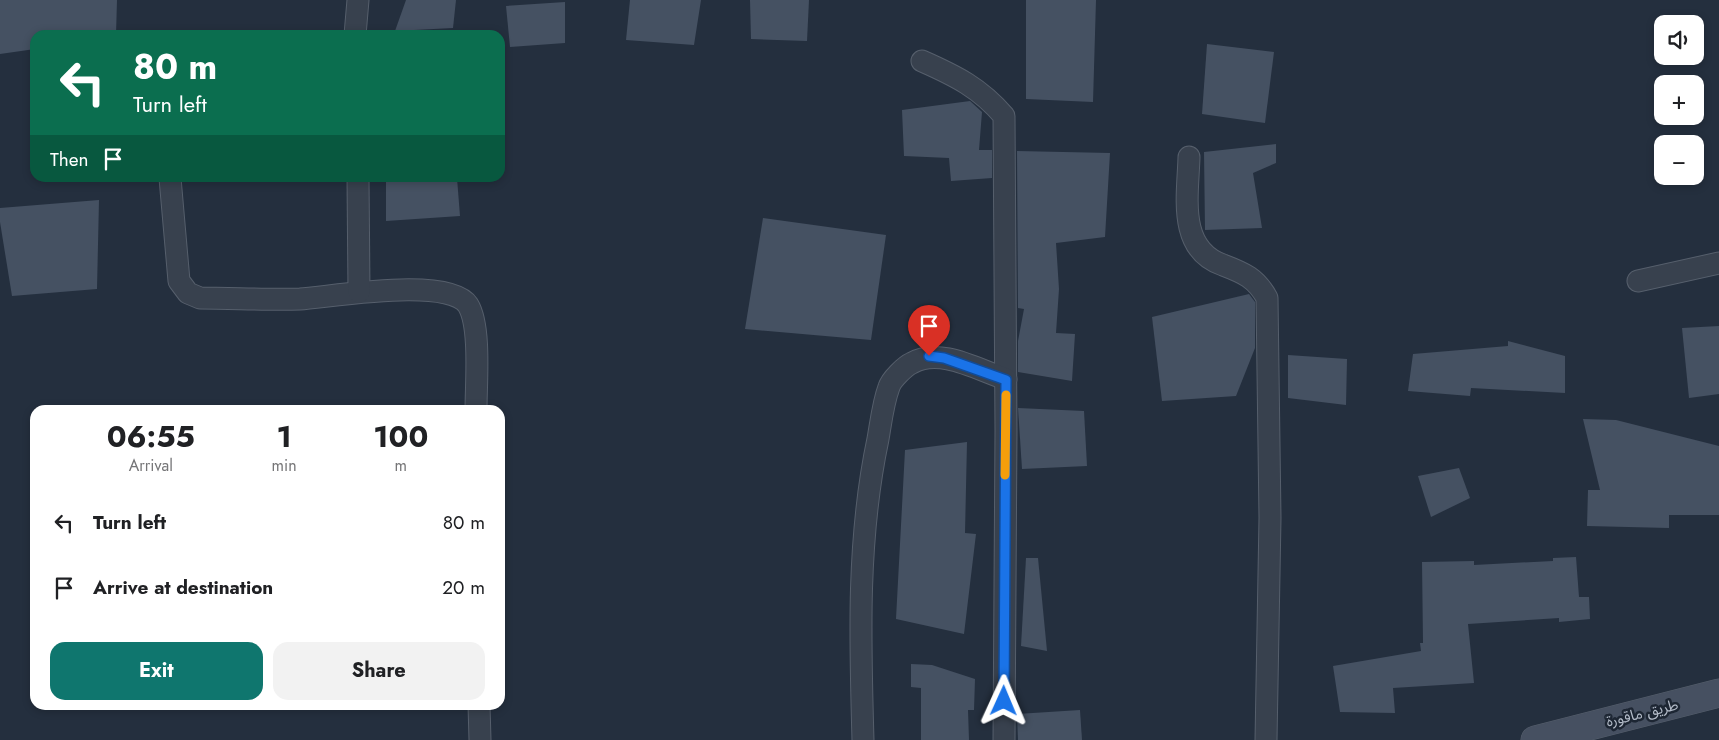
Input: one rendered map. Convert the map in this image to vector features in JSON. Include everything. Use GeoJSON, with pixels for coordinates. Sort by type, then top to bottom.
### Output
{"type":"FeatureCollection","features":[{"type":"Feature","properties":{"kind":"street"},"geometry":{"type":"LineString","coordinates":[[355,30],[358,0]]}},
{"type":"Feature","properties":{"kind":"street"},"geometry":{"type":"LineString","coordinates":[[922,62],[950,73],[987,96],[1004,116],[1006,380],[1004,740]]}},
{"type":"Feature","properties":{"kind":"street"},"geometry":{"type":"LineString","coordinates":[[1189,157],[1187,225],[1200,250],[1210,260],[1249,275],[1260,285],[1267,298],[1270,518],[1266,740]]}},
{"type":"Feature","properties":{"kind":"street"},"geometry":{"type":"LineString","coordinates":[[170,182],[180,281],[188,293],[200,298],[300,299],[390,290],[444,292],[466,302],[475,320],[476,405]]}},
{"type":"Feature","properties":{"kind":"street"},"geometry":{"type":"LineString","coordinates":[[358,182],[359,292]]}},
{"type":"Feature","properties":{"kind":"street"},"geometry":{"type":"LineString","coordinates":[[1638,281],[1719,263]]}},
{"type":"Feature","properties":{"kind":"street"},"geometry":{"type":"LineString","coordinates":[[864,740],[860,642],[866,515],[870,477],[889,385],[911,363],[929,356],[944,358],[1006,380]]}},
{"type":"Feature","properties":{"kind":"street","name":"طريق ماقورة"},"geometry":{"type":"LineString","coordinates":[[1535,740],[1719,693]]}},
{"type":"Feature","properties":{"kind":"street"},"geometry":{"type":"LineString","coordinates":[[479,710],[480,740]]}},
{"type":"Feature","properties":{"kind":"building"},"geometry":{"type":"Polygon","coordinates":[[[0,0],[117,0],[116,30],[30,30],[30,50],[0,54],[0,0]]]}},
{"type":"Feature","properties":{"kind":"building"},"geometry":{"type":"Polygon","coordinates":[[[406,0],[456,0],[453,28],[395,30],[406,0]]]}},
{"type":"Feature","properties":{"kind":"building"},"geometry":{"type":"Polygon","coordinates":[[[630,0],[701,0],[694,45],[626,40],[630,0]]]}},
{"type":"Feature","properties":{"kind":"building"},"geometry":{"type":"Polygon","coordinates":[[[750,0],[809,0],[807,41],[751,39],[750,0]]]}},
{"type":"Feature","properties":{"kind":"building"},"geometry":{"type":"Polygon","coordinates":[[[1026,0],[1096,0],[1093,102],[1026,99],[1026,0]]]}},
{"type":"Feature","properties":{"kind":"building"},"geometry":{"type":"Polygon","coordinates":[[[565,2],[565,43],[510,47],[506,6],[565,2]]]}},
{"type":"Feature","properties":{"kind":"building"},"geometry":{"type":"Polygon","coordinates":[[[1207,44],[1274,52],[1265,123],[1202,114],[1207,44]]]}},
{"type":"Feature","properties":{"kind":"building"},"geometry":{"type":"Polygon","coordinates":[[[970,101],[982,112],[979,150],[992,150],[992,178],[951,181],[949,158],[904,156],[902,110],[970,101]]]}},
{"type":"Feature","properties":{"kind":"building"},"geometry":{"type":"Polygon","coordinates":[[[1276,144],[1276,163],[1253,173],[1262,228],[1205,230],[1204,152],[1276,144]]]}},
{"type":"Feature","properties":{"kind":"building"},"geometry":{"type":"Polygon","coordinates":[[[1017,151],[1110,153],[1105,237],[1056,243],[1059,289],[1056,333],[1075,334],[1072,381],[1018,372],[1018,341],[1024,309],[1018,308],[1017,151]]]}},
{"type":"Feature","properties":{"kind":"building"},"geometry":{"type":"Polygon","coordinates":[[[386,182],[457,182],[460,216],[386,221],[386,182]]]}},
{"type":"Feature","properties":{"kind":"building"},"geometry":{"type":"Polygon","coordinates":[[[99,200],[97,289],[12,296],[0,222],[0,208],[99,200]]]}},
{"type":"Feature","properties":{"kind":"building"},"geometry":{"type":"Polygon","coordinates":[[[763,218],[886,235],[871,340],[745,329],[763,218]]]}},
{"type":"Feature","properties":{"kind":"building"},"geometry":{"type":"Polygon","coordinates":[[[1249,294],[1255,302],[1255,348],[1236,396],[1162,401],[1152,317],[1249,294]]]}},
{"type":"Feature","properties":{"kind":"building"},"geometry":{"type":"Polygon","coordinates":[[[1719,326],[1719,394],[1689,398],[1682,328],[1719,326]]]}},
{"type":"Feature","properties":{"kind":"building"},"geometry":{"type":"Polygon","coordinates":[[[1508,341],[1565,356],[1565,393],[1471,388],[1470,396],[1408,391],[1413,354],[1508,346],[1508,341]]]}},
{"type":"Feature","properties":{"kind":"building"},"geometry":{"type":"Polygon","coordinates":[[[1288,355],[1347,359],[1346,405],[1288,398],[1288,355]]]}},
{"type":"Feature","properties":{"kind":"building"},"geometry":{"type":"Polygon","coordinates":[[[1018,408],[1084,411],[1087,466],[1022,469],[1018,408]]]}},
{"type":"Feature","properties":{"kind":"building"},"geometry":{"type":"Polygon","coordinates":[[[1583,419],[1616,420],[1719,446],[1719,515],[1669,515],[1669,528],[1587,526],[1588,490],[1600,490],[1583,419]]]}},
{"type":"Feature","properties":{"kind":"building"},"geometry":{"type":"Polygon","coordinates":[[[967,442],[965,533],[976,534],[964,634],[896,619],[905,450],[967,442]]]}},
{"type":"Feature","properties":{"kind":"building"},"geometry":{"type":"Polygon","coordinates":[[[1459,468],[1470,498],[1431,517],[1418,476],[1459,468]]]}},
{"type":"Feature","properties":{"kind":"building"},"geometry":{"type":"Polygon","coordinates":[[[1576,557],[1579,597],[1589,597],[1590,619],[1559,622],[1559,618],[1468,624],[1474,683],[1393,688],[1395,713],[1340,712],[1333,666],[1421,651],[1420,643],[1423,643],[1422,562],[1474,561],[1474,565],[1553,561],[1553,558],[1576,557]]]}},
{"type":"Feature","properties":{"kind":"building"},"geometry":{"type":"Polygon","coordinates":[[[1026,558],[1038,558],[1047,651],[1021,646],[1026,558]]]}},
{"type":"Feature","properties":{"kind":"building"},"geometry":{"type":"Polygon","coordinates":[[[911,664],[932,665],[975,679],[974,710],[968,710],[969,740],[921,740],[921,688],[911,687],[911,664]]]}},
{"type":"Feature","properties":{"kind":"building"},"geometry":{"type":"Polygon","coordinates":[[[1080,710],[1082,740],[1018,740],[1017,714],[1080,710]]]}},
{"type":"Feature","properties":{"kind":"slow traffic"},"geometry":{"type":"LineString","coordinates":[[1005,475],[1006,395]]}},
{"type":"Feature","properties":{"kind":"route"},"geometry":{"type":"LineString","coordinates":[[929,356],[944,358],[1006,380],[1004,701]]}}]}
